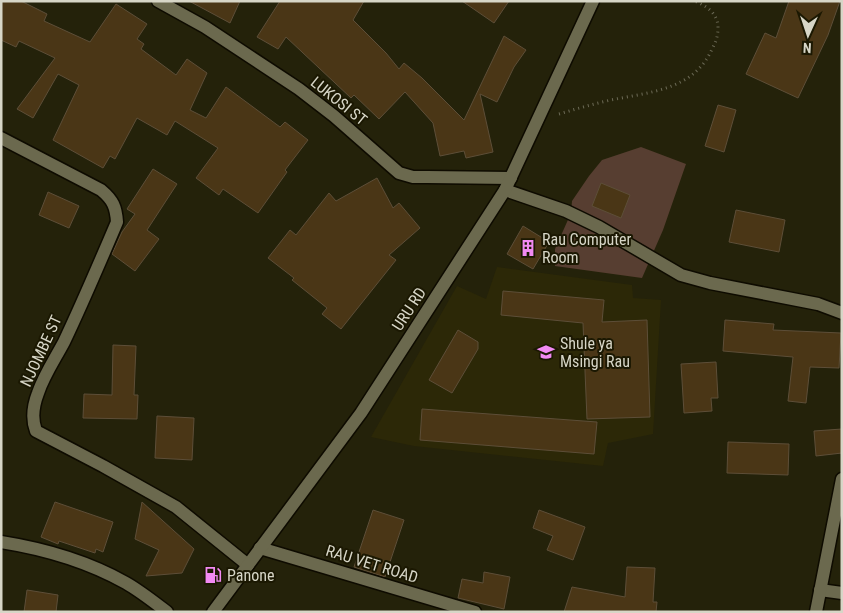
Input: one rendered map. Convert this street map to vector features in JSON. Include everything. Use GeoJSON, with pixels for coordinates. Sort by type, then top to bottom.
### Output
{"type":"FeatureCollection","features":[{"type":"Feature","properties":{"kind":"street","name":"LUKOSI ST"},"geometry":{"type":"LineString","coordinates":[[158,1],[205,28],[298,89],[334,116],[399,173],[413,177],[511,178]]}},
{"type":"Feature","properties":{"kind":"street","name":"URU RD"},"geometry":{"type":"LineString","coordinates":[[213,612],[361,413],[505,190],[594,1]]}},
{"type":"Feature","properties":{"kind":"street","name":"NJOMBE ST"},"geometry":{"type":"LineString","coordinates":[[1,138],[101,190],[111,198],[116,209],[117,222],[107,246],[63,343],[37,394],[33,415],[36,431],[176,507],[248,565]]}},
{"type":"Feature","properties":{"kind":"street"},"geometry":{"type":"LineString","coordinates":[[505,190],[566,211],[681,275],[710,283],[818,304],[842,312]]}},
{"type":"Feature","properties":{"kind":"street"},"geometry":{"type":"LineString","coordinates":[[816,612],[842,479]]}},
{"type":"Feature","properties":{"kind":"street"},"geometry":{"type":"LineString","coordinates":[[1,542],[30,547],[90,566],[126,583],[167,612]]}},
{"type":"Feature","properties":{"kind":"street","name":"RAU VET ROAD"},"geometry":{"type":"LineString","coordinates":[[260,548],[476,612]]}},
{"type":"Feature","properties":{"kind":"street"},"geometry":{"type":"LineString","coordinates":[[820,590],[842,592]]}},
{"type":"Feature","properties":{"kind":"path"},"geometry":{"type":"LineString","coordinates":[[538,121],[588,105],[668,88],[691,77],[708,60],[716,40],[718,25],[714,15],[707,7],[694,1]]}},
{"type":"Feature","properties":{"kind":"shaded area"},"geometry":{"type":"Polygon","coordinates":[[[641,147],[686,164],[663,230],[642,278],[555,266],[555,249],[571,213],[572,201],[589,176],[602,160],[641,147]]]}},
{"type":"Feature","properties":{"kind":"shaded area"},"geometry":{"type":"Polygon","coordinates":[[[497,267],[632,285],[633,298],[661,300],[653,434],[608,443],[603,466],[414,446],[371,437],[457,286],[486,299],[497,267]]]}},
{"type":"Feature","properties":{"kind":"building"},"geometry":{"type":"Polygon","coordinates":[[[1,1],[21,1],[47,14],[44,21],[90,42],[116,4],[147,24],[137,39],[144,44],[141,49],[176,75],[187,59],[207,73],[190,110],[206,118],[226,87],[280,127],[285,122],[308,140],[285,170],[287,172],[258,213],[223,189],[219,195],[196,178],[218,148],[175,121],[167,135],[137,118],[115,159],[110,156],[103,168],[53,140],[79,85],[58,74],[33,118],[17,109],[55,58],[19,41],[16,47],[1,40],[1,1]]]}},
{"type":"Feature","properties":{"kind":"building"},"geometry":{"type":"Polygon","coordinates":[[[189,1],[240,1],[230,23],[189,1]]]}},
{"type":"Feature","properties":{"kind":"building"},"geometry":{"type":"Polygon","coordinates":[[[280,1],[364,1],[353,20],[399,69],[404,63],[422,78],[464,120],[504,36],[526,50],[514,67],[497,102],[480,94],[493,152],[466,158],[464,151],[440,156],[433,123],[405,92],[379,119],[354,95],[351,98],[286,37],[278,49],[257,37],[280,1]]]}},
{"type":"Feature","properties":{"kind":"building"},"geometry":{"type":"Polygon","coordinates":[[[462,1],[509,1],[494,23],[462,1]]]}},
{"type":"Feature","properties":{"kind":"building"},"geometry":{"type":"Polygon","coordinates":[[[789,1],[840,1],[828,35],[798,98],[746,74],[765,33],[776,38],[789,1]]]}},
{"type":"Feature","properties":{"kind":"building"},"geometry":{"type":"Polygon","coordinates":[[[718,105],[736,110],[724,152],[705,146],[718,105]]]}},
{"type":"Feature","properties":{"kind":"building"},"geometry":{"type":"Polygon","coordinates":[[[153,169],[177,184],[147,230],[159,239],[135,271],[112,254],[122,232],[135,214],[127,209],[153,169]]]}},
{"type":"Feature","properties":{"kind":"building"},"geometry":{"type":"Polygon","coordinates":[[[377,178],[393,208],[399,203],[420,228],[389,255],[396,260],[341,329],[322,314],[327,308],[292,280],[294,278],[268,258],[290,230],[296,235],[329,193],[336,201],[377,178]]]}},
{"type":"Feature","properties":{"kind":"building"},"geometry":{"type":"Polygon","coordinates":[[[601,183],[630,195],[621,218],[592,206],[601,183]]]}},
{"type":"Feature","properties":{"kind":"building"},"geometry":{"type":"Polygon","coordinates":[[[48,192],[79,206],[69,228],[39,215],[48,192]]]}},
{"type":"Feature","properties":{"kind":"building"},"geometry":{"type":"Polygon","coordinates":[[[736,210],[785,220],[779,252],[729,242],[736,210]]]}},
{"type":"Feature","properties":{"kind":"building","name":"Rau Computer Room"},"geometry":{"type":"Polygon","coordinates":[[[523,226],[549,242],[533,269],[507,254],[523,226]]]}},
{"type":"Feature","properties":{"kind":"building"},"geometry":{"type":"Polygon","coordinates":[[[503,291],[604,300],[602,322],[647,320],[650,417],[587,419],[583,323],[501,315],[503,291]]]}},
{"type":"Feature","properties":{"kind":"building"},"geometry":{"type":"Polygon","coordinates":[[[725,320],[774,324],[773,330],[841,333],[839,368],[810,367],[806,403],[788,401],[793,357],[723,351],[725,320]]]}},
{"type":"Feature","properties":{"kind":"building"},"geometry":{"type":"Polygon","coordinates":[[[458,330],[478,342],[478,349],[452,393],[429,380],[458,330]]]}},
{"type":"Feature","properties":{"kind":"building"},"geometry":{"type":"Polygon","coordinates":[[[113,345],[136,346],[134,395],[138,395],[137,419],[83,418],[84,394],[112,395],[113,345]]]}},
{"type":"Feature","properties":{"kind":"building"},"geometry":{"type":"Polygon","coordinates":[[[716,362],[718,398],[711,398],[712,411],[684,413],[681,364],[716,362]]]}},
{"type":"Feature","properties":{"kind":"building"},"geometry":{"type":"Polygon","coordinates":[[[422,409],[597,422],[594,454],[420,440],[422,409]]]}},
{"type":"Feature","properties":{"kind":"building"},"geometry":{"type":"Polygon","coordinates":[[[157,416],[194,418],[192,460],[155,458],[157,416]]]}},
{"type":"Feature","properties":{"kind":"building"},"geometry":{"type":"Polygon","coordinates":[[[842,429],[842,453],[816,456],[814,431],[842,429]]]}},
{"type":"Feature","properties":{"kind":"building"},"geometry":{"type":"Polygon","coordinates":[[[728,442],[789,444],[788,475],[727,473],[728,442]]]}},
{"type":"Feature","properties":{"kind":"building"},"geometry":{"type":"Polygon","coordinates":[[[55,502],[113,522],[103,552],[96,549],[95,553],[59,541],[58,544],[41,537],[55,502]]]}},
{"type":"Feature","properties":{"kind":"building"},"geometry":{"type":"Polygon","coordinates":[[[142,502],[194,549],[182,573],[146,576],[159,550],[135,539],[142,502]]]}},
{"type":"Feature","properties":{"kind":"building"},"geometry":{"type":"Polygon","coordinates":[[[373,510],[404,520],[385,577],[354,567],[373,510]]]}},
{"type":"Feature","properties":{"kind":"building"},"geometry":{"type":"Polygon","coordinates":[[[539,510],[585,527],[573,560],[547,550],[553,536],[533,528],[539,510]]]}},
{"type":"Feature","properties":{"kind":"building"},"geometry":{"type":"Polygon","coordinates":[[[627,567],[655,568],[653,602],[657,602],[656,612],[564,612],[572,587],[625,597],[627,567]]]}},
{"type":"Feature","properties":{"kind":"building"},"geometry":{"type":"Polygon","coordinates":[[[484,572],[510,577],[504,609],[458,598],[462,579],[483,583],[484,572]]]}},
{"type":"Feature","properties":{"kind":"building"},"geometry":{"type":"Polygon","coordinates":[[[27,590],[58,595],[56,612],[24,612],[27,590]]]}},
{"type":"Feature","properties":{"kind":"place","name":"Rau Computer Room"},"geometry":{"type":"Point","coordinates":[528,248]}},
{"type":"Feature","properties":{"kind":"place","name":"Shule ya Msingi Rau"},"geometry":{"type":"Point","coordinates":[546,352]}},
{"type":"Feature","properties":{"kind":"place","name":"Panone"},"geometry":{"type":"Point","coordinates":[213,575]}}]}
